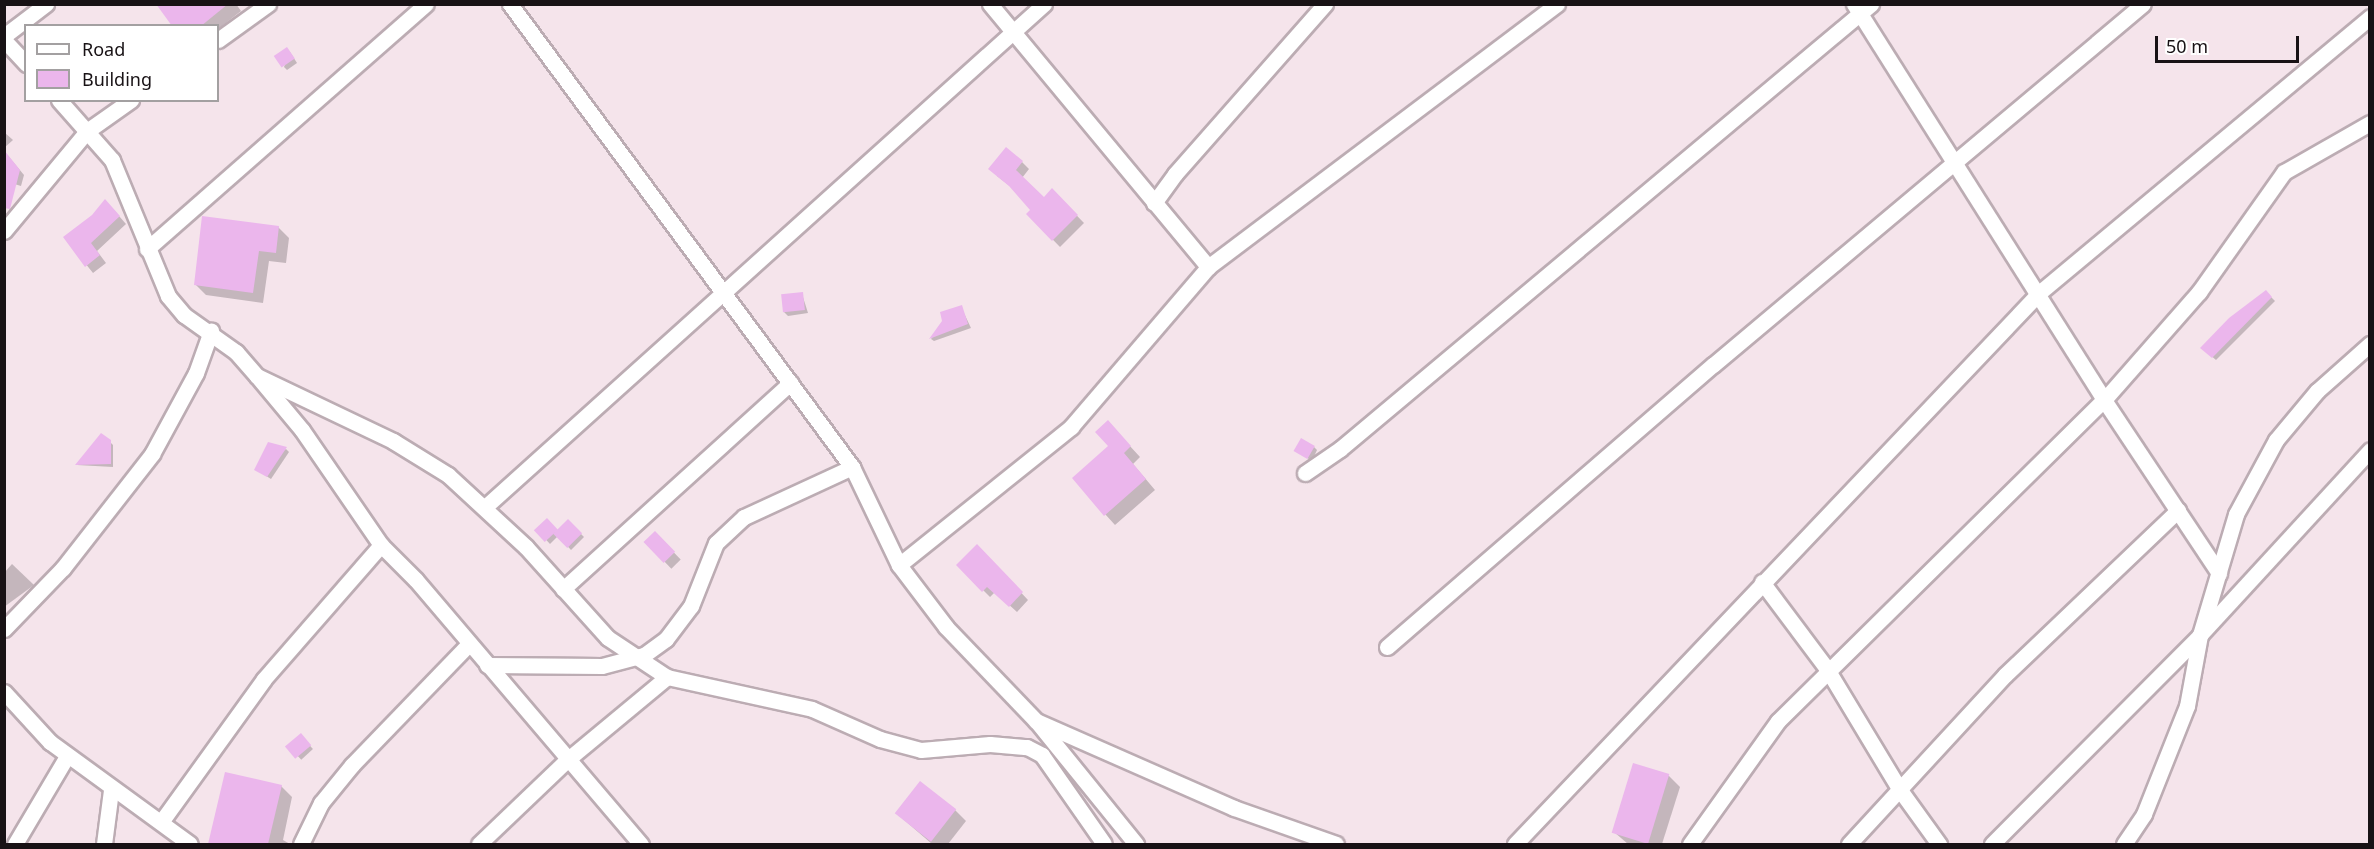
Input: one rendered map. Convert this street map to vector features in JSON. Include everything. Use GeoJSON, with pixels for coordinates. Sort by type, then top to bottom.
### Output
{"type":"FeatureCollection","features":[{"type":"Feature","properties":{"kind":"street"},"geometry":{"type":"LineString","coordinates":[[24,62],[4,38],[46,4]]}},
{"type":"Feature","properties":{"kind":"street"},"geometry":{"type":"LineString","coordinates":[[219,39],[268,4]]}},
{"type":"Feature","properties":{"kind":"street"},"geometry":{"type":"LineString","coordinates":[[147,249],[426,4]]}},
{"type":"Feature","properties":{"kind":"street"},"geometry":{"type":"LineString","coordinates":[[510,4],[852,467],[899,565],[946,627],[1036,721],[1136,844]]}},
{"type":"Feature","properties":{"kind":"street"},"geometry":{"type":"LineString","coordinates":[[990,4],[1208,267]]}},
{"type":"Feature","properties":{"kind":"street"},"geometry":{"type":"LineString","coordinates":[[485,507],[1011,30],[1044,4]]}},
{"type":"Feature","properties":{"kind":"street"},"geometry":{"type":"LineString","coordinates":[[1154,203],[1175,174],[1325,4]]}},
{"type":"Feature","properties":{"kind":"street"},"geometry":{"type":"LineString","coordinates":[[899,565],[1071,427],[1208,267],[1557,4]]}},
{"type":"Feature","properties":{"kind":"street"},"geometry":{"type":"LineString","coordinates":[[1387,647],[1713,365],[2143,4]]}},
{"type":"Feature","properties":{"kind":"street"},"geometry":{"type":"LineString","coordinates":[[2366,4],[2370,10]]}},
{"type":"Feature","properties":{"kind":"street"},"geometry":{"type":"LineString","coordinates":[[1305,473],[1340,449],[1862,8],[2104,400],[2219,573]]}},
{"type":"Feature","properties":{"kind":"street"},"geometry":{"type":"LineString","coordinates":[[1515,844],[2039,293],[2370,17]]}},
{"type":"Feature","properties":{"kind":"street"},"geometry":{"type":"LineString","coordinates":[[60,102],[112,160],[168,296],[184,315],[212,331],[257,376],[302,430],[381,545],[641,844]]}},
{"type":"Feature","properties":{"kind":"street"},"geometry":{"type":"LineString","coordinates":[[4,231],[87,131],[128,102]]}},
{"type":"Feature","properties":{"kind":"street"},"geometry":{"type":"LineString","coordinates":[[1690,844],[1778,721],[1827,669],[2016,490],[2104,400],[2199,292],[2284,172],[2370,123]]}},
{"type":"Feature","properties":{"kind":"street"},"geometry":{"type":"LineString","coordinates":[[4,629],[63,568],[157,447],[196,373],[212,331]]}},
{"type":"Feature","properties":{"kind":"street"},"geometry":{"type":"LineString","coordinates":[[2124,844],[2144,814],[2177,736],[2187,706],[2200,635],[2236,514],[2276,440],[2318,391],[2370,344]]}},
{"type":"Feature","properties":{"kind":"street"},"geometry":{"type":"LineString","coordinates":[[257,376],[393,441],[448,475],[485,507],[608,638],[667,677],[812,709],[880,739],[921,750],[990,744],[1027,747],[1042,755],[1099,832],[1104,844]]}},
{"type":"Feature","properties":{"kind":"street"},"geometry":{"type":"LineString","coordinates":[[562,589],[790,383]]}},
{"type":"Feature","properties":{"kind":"street"},"geometry":{"type":"LineString","coordinates":[[1992,844],[2200,635],[2370,450]]}},
{"type":"Feature","properties":{"kind":"street"},"geometry":{"type":"LineString","coordinates":[[487,665],[602,666],[637,657],[666,639],[691,606],[716,543],[744,518],[852,467]]}},
{"type":"Feature","properties":{"kind":"street"},"geometry":{"type":"LineString","coordinates":[[1849,844],[2006,675],[2178,510]]}},
{"type":"Feature","properties":{"kind":"street"},"geometry":{"type":"LineString","coordinates":[[161,822],[264,679],[381,545]]}},
{"type":"Feature","properties":{"kind":"street"},"geometry":{"type":"LineString","coordinates":[[1762,582],[1827,669],[1900,790],[1939,844]]}},
{"type":"Feature","properties":{"kind":"street"},"geometry":{"type":"LineString","coordinates":[[301,844],[321,803],[352,765],[469,644]]}},
{"type":"Feature","properties":{"kind":"street"},"geometry":{"type":"LineString","coordinates":[[479,844],[567,760],[667,677]]}},
{"type":"Feature","properties":{"kind":"street"},"geometry":{"type":"LineString","coordinates":[[4,692],[67,756],[111,790],[190,844]]}},
{"type":"Feature","properties":{"kind":"street"},"geometry":{"type":"LineString","coordinates":[[1036,721],[1234,808],[1336,844]]}},
{"type":"Feature","properties":{"kind":"street"},"geometry":{"type":"LineString","coordinates":[[15,844],[67,756]]}},
{"type":"Feature","properties":{"kind":"street"},"geometry":{"type":"LineString","coordinates":[[104,844],[111,790]]}},
{"type":"Feature","properties":{"kind":"building"},"geometry":{"type":"Polygon","coordinates":[[[156,4],[228,4],[203,24],[171,24],[156,4]]]}},
{"type":"Feature","properties":{"kind":"building"},"geometry":{"type":"Polygon","coordinates":[[[287,47],[295,59],[282,68],[274,56],[287,47]]]}},
{"type":"Feature","properties":{"kind":"building"},"geometry":{"type":"Polygon","coordinates":[[[1006,147],[1023,161],[1016,170],[1044,197],[1052,188],[1078,215],[1052,241],[1026,214],[1030,210],[1009,186],[988,169],[1006,147]]]}},
{"type":"Feature","properties":{"kind":"building"},"geometry":{"type":"Polygon","coordinates":[[[4,150],[20,170],[10,209],[4,208],[4,150]]]}},
{"type":"Feature","properties":{"kind":"building"},"geometry":{"type":"Polygon","coordinates":[[[105,199],[120,216],[91,243],[100,255],[85,267],[63,237],[92,215],[105,199]]]}},
{"type":"Feature","properties":{"kind":"building"},"geometry":{"type":"Polygon","coordinates":[[[202,216],[279,226],[276,253],[259,251],[253,293],[194,285],[202,216]]]}},
{"type":"Feature","properties":{"kind":"building"},"geometry":{"type":"Polygon","coordinates":[[[2266,290],[2272,297],[2212,358],[2200,348],[2229,318],[2266,290]]]}},
{"type":"Feature","properties":{"kind":"building"},"geometry":{"type":"Polygon","coordinates":[[[803,292],[805,310],[783,312],[781,294],[803,292]]]}},
{"type":"Feature","properties":{"kind":"building"},"geometry":{"type":"Polygon","coordinates":[[[962,305],[968,324],[929,339],[942,321],[940,312],[962,305]]]}},
{"type":"Feature","properties":{"kind":"building"},"geometry":{"type":"Polygon","coordinates":[[[1108,420],[1131,446],[1124,453],[1146,479],[1104,516],[1072,478],[1108,446],[1095,432],[1108,420]]]}},
{"type":"Feature","properties":{"kind":"building"},"geometry":{"type":"Polygon","coordinates":[[[101,433],[111,440],[111,464],[75,465],[101,433]]]}},
{"type":"Feature","properties":{"kind":"building"},"geometry":{"type":"Polygon","coordinates":[[[1301,438],[1315,446],[1307,459],[1294,451],[1301,438]]]}},
{"type":"Feature","properties":{"kind":"building"},"geometry":{"type":"Polygon","coordinates":[[[268,442],[287,447],[267,477],[254,470],[268,442]]]}},
{"type":"Feature","properties":{"kind":"building"},"geometry":{"type":"Polygon","coordinates":[[[547,518],[558,530],[545,542],[534,530],[547,518]]]}},
{"type":"Feature","properties":{"kind":"building"},"geometry":{"type":"Polygon","coordinates":[[[568,519],[582,533],[567,548],[553,534],[568,519]]]}},
{"type":"Feature","properties":{"kind":"building"},"geometry":{"type":"Polygon","coordinates":[[[655,531],[675,552],[664,563],[643,542],[655,531]]]}},
{"type":"Feature","properties":{"kind":"building"},"geometry":{"type":"Polygon","coordinates":[[[977,544],[1023,592],[1009,607],[987,587],[982,592],[956,565],[977,544]]]}},
{"type":"Feature","properties":{"kind":"building"},"geometry":{"type":"Polygon","coordinates":[[[301,733],[311,745],[295,759],[285,746],[301,733]]]}},
{"type":"Feature","properties":{"kind":"building"},"geometry":{"type":"Polygon","coordinates":[[[1633,763],[1669,774],[1648,844],[1612,833],[1633,763]]]}},
{"type":"Feature","properties":{"kind":"building"},"geometry":{"type":"Polygon","coordinates":[[[225,772],[282,785],[268,844],[208,844],[225,772]]]}},
{"type":"Feature","properties":{"kind":"building"},"geometry":{"type":"Polygon","coordinates":[[[920,781],[956,809],[931,842],[895,813],[920,781]]]}}]}
